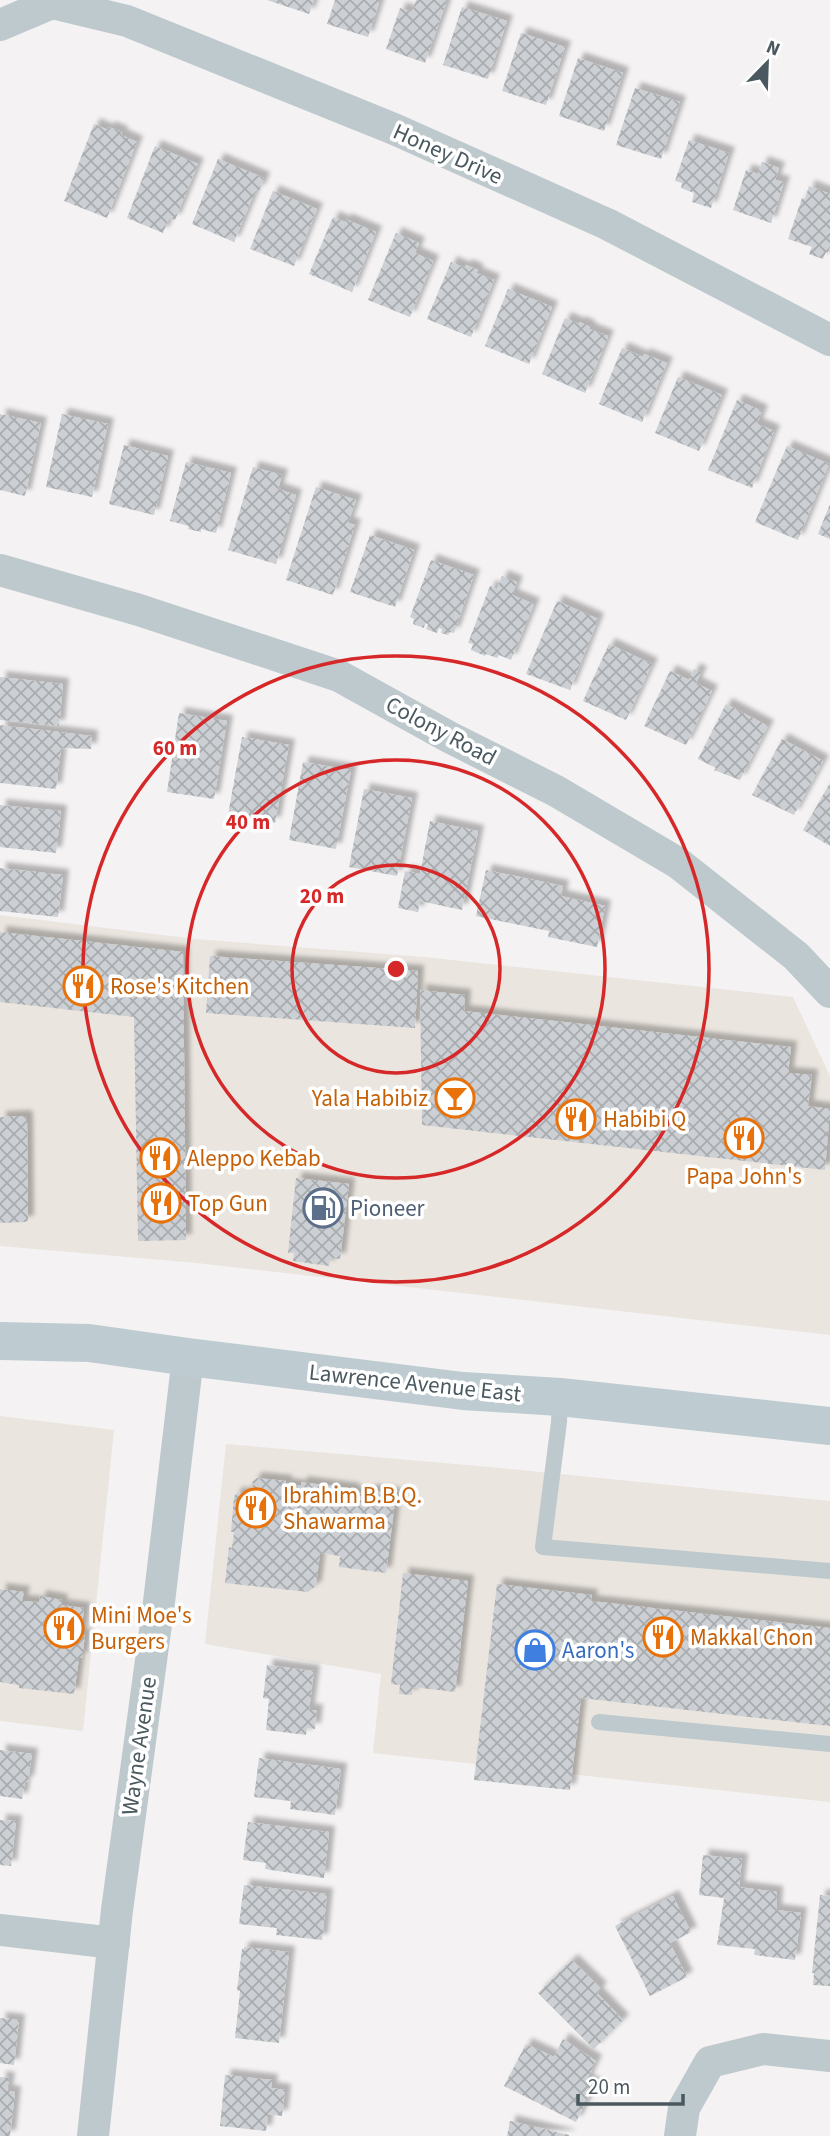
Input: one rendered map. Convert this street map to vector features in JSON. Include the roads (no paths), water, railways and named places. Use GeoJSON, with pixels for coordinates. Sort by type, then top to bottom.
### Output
{"type":"FeatureCollection","features":[{"type":"Feature","properties":{"kind":"main road","name":"Lawrence Avenue East"},"geometry":{"type":"LineString","coordinates":[[0,1341],[89,1343],[463,1391],[560,1397],[830,1426]]}},
{"type":"Feature","properties":{"kind":"street"},"geometry":{"type":"LineString","coordinates":[[0,25],[53,2]]}},
{"type":"Feature","properties":{"kind":"street","name":"Honey Drive"},"geometry":{"type":"LineString","coordinates":[[53,2],[127,21],[394,129],[607,224],[830,340]]}},
{"type":"Feature","properties":{"kind":"street","name":"Colony Road"},"geometry":{"type":"LineString","coordinates":[[0,570],[139,610],[339,676],[449,737],[556,791],[678,863],[796,956],[830,992]]}},
{"type":"Feature","properties":{"kind":"street","name":"Wayne Avenue"},"geometry":{"type":"LineString","coordinates":[[93,2136],[114,1943],[188,1357]]}},
{"type":"Feature","properties":{"kind":"street"},"geometry":{"type":"LineString","coordinates":[[0,1930],[114,1943]]}},
{"type":"Feature","properties":{"kind":"street"},"geometry":{"type":"LineString","coordinates":[[680,2136],[684,2108],[710,2062],[763,2049],[830,2056]]}},
{"type":"Feature","properties":{"kind":"lane"},"geometry":{"type":"LineString","coordinates":[[560,1397],[543,1547],[830,1571]]}},
{"type":"Feature","properties":{"kind":"lane"},"geometry":{"type":"LineString","coordinates":[[599,1722],[830,1744]]}},
{"type":"Feature","properties":{"kind":"place","name":"Rose's Kitchen"},"geometry":{"type":"Point","coordinates":[83,986]}},
{"type":"Feature","properties":{"kind":"place","name":"Yala Habibiz"},"geometry":{"type":"Point","coordinates":[455,1098]}},
{"type":"Feature","properties":{"kind":"place","name":"Habibi Q"},"geometry":{"type":"Point","coordinates":[576,1119]}},
{"type":"Feature","properties":{"kind":"place","name":"Papa John's"},"geometry":{"type":"Point","coordinates":[744,1138]}},
{"type":"Feature","properties":{"kind":"place","name":"Aleppo Kebab"},"geometry":{"type":"Point","coordinates":[160,1158]}},
{"type":"Feature","properties":{"kind":"place","name":"Top Gun"},"geometry":{"type":"Point","coordinates":[161,1203]}},
{"type":"Feature","properties":{"kind":"place","name":"Pioneer"},"geometry":{"type":"Point","coordinates":[323,1208]}},
{"type":"Feature","properties":{"kind":"place","name":"Ibrahim B.B.Q. Shawarma"},"geometry":{"type":"Point","coordinates":[256,1508]}},
{"type":"Feature","properties":{"kind":"place","name":"Mini Moe's Burgers"},"geometry":{"type":"Point","coordinates":[64,1628]}},
{"type":"Feature","properties":{"kind":"place","name":"Makkal Chon"},"geometry":{"type":"Point","coordinates":[663,1637]}},
{"type":"Feature","properties":{"kind":"place","name":"Aaron's"},"geometry":{"type":"Point","coordinates":[535,1650]}}]}
